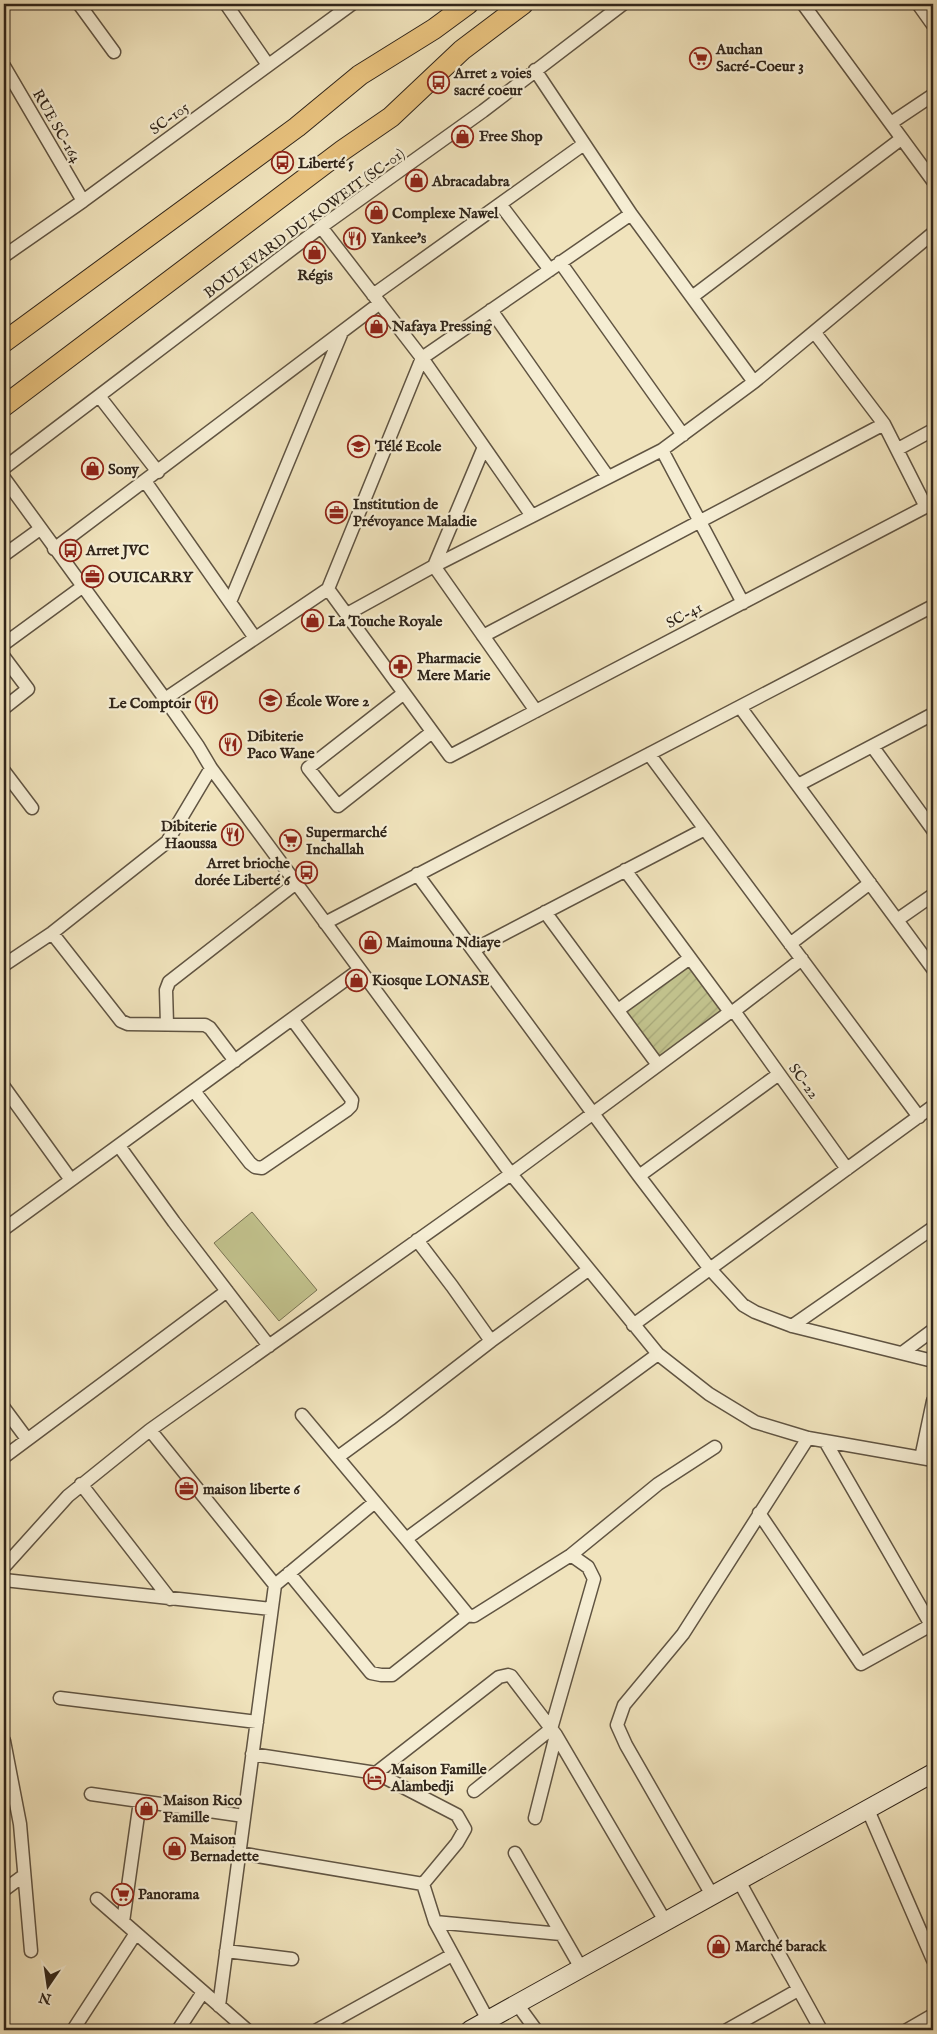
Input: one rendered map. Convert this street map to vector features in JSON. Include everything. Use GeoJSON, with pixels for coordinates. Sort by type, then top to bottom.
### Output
{"type":"FeatureCollection","features":[{"type":"Feature","properties":{"kind":"main road"},"geometry":{"type":"LineString","coordinates":[[4,342],[297,126],[360,75],[434,29],[468,4]]}},
{"type":"Feature","properties":{"kind":"main road"},"geometry":{"type":"LineString","coordinates":[[4,406],[342,150],[391,117],[462,50],[523,4]]}},
{"type":"Feature","properties":{"kind":"street"},"geometry":{"type":"LineString","coordinates":[[78,4],[114,52]]}},
{"type":"Feature","properties":{"kind":"street"},"geometry":{"type":"LineString","coordinates":[[226,4],[268,65]]}},
{"type":"Feature","properties":{"kind":"street","name":"SC-105"},"geometry":{"type":"LineString","coordinates":[[4,256],[83,201],[352,4]]}},
{"type":"Feature","properties":{"kind":"street","name":"BOULEVARD DU KOWEIT (SC-01)"},"geometry":{"type":"LineString","coordinates":[[4,468],[321,227],[419,159],[622,4]]}},
{"type":"Feature","properties":{"kind":"street"},"geometry":{"type":"LineString","coordinates":[[803,4],[933,181]]}},
{"type":"Feature","properties":{"kind":"street"},"geometry":{"type":"LineString","coordinates":[[918,4],[933,25]]}},
{"type":"Feature","properties":{"kind":"street","name":"RUE SC-164"},"geometry":{"type":"LineString","coordinates":[[4,66],[83,201]]}},
{"type":"Feature","properties":{"kind":"street"},"geometry":{"type":"LineString","coordinates":[[535,70],[631,214],[754,382]]}},
{"type":"Feature","properties":{"kind":"street"},"geometry":{"type":"LineString","coordinates":[[891,123],[933,94]]}},
{"type":"Feature","properties":{"kind":"street"},"geometry":{"type":"LineString","coordinates":[[692,297],[901,139]]}},
{"type":"Feature","properties":{"kind":"street"},"geometry":{"type":"LineString","coordinates":[[54,549],[146,482],[342,332],[376,299],[500,204],[584,144]]}},
{"type":"Feature","properties":{"kind":"street"},"geometry":{"type":"LineString","coordinates":[[500,204],[555,266],[684,435]]}},
{"type":"Feature","properties":{"kind":"street"},"geometry":{"type":"LineString","coordinates":[[165,699],[328,589],[422,358],[631,214]]}},
{"type":"Feature","properties":{"kind":"street"},"geometry":{"type":"LineString","coordinates":[[321,227],[422,358],[532,516]]}},
{"type":"Feature","properties":{"kind":"street"},"geometry":{"type":"LineString","coordinates":[[347,614],[434,566],[662,450],[754,382],[933,234]]}},
{"type":"Feature","properties":{"kind":"street"},"geometry":{"type":"LineString","coordinates":[[491,310],[608,477]]}},
{"type":"Feature","properties":{"kind":"street"},"geometry":{"type":"LineString","coordinates":[[230,602],[342,332]]}},
{"type":"Feature","properties":{"kind":"street"},"geometry":{"type":"LineString","coordinates":[[815,332],[884,424],[929,505]]}},
{"type":"Feature","properties":{"kind":"street"},"geometry":{"type":"LineString","coordinates":[[99,396],[158,472]]}},
{"type":"Feature","properties":{"kind":"street"},"geometry":{"type":"LineString","coordinates":[[483,636],[884,424]]}},
{"type":"Feature","properties":{"kind":"street"},"geometry":{"type":"LineString","coordinates":[[898,448],[933,430]]}},
{"type":"Feature","properties":{"kind":"street"},"geometry":{"type":"LineString","coordinates":[[434,566],[484,446]]}},
{"type":"Feature","properties":{"kind":"street"},"geometry":{"type":"LineString","coordinates":[[662,450],[743,603]]}},
{"type":"Feature","properties":{"kind":"street"},"geometry":{"type":"LineString","coordinates":[[4,478],[165,699],[211,768],[511,1174],[658,1354],[709,1394],[755,1422],[808,1438],[927,1459],[933,1401]]}},
{"type":"Feature","properties":{"kind":"street"},"geometry":{"type":"LineString","coordinates":[[146,482],[255,638]]}},
{"type":"Feature","properties":{"kind":"street","name":"SC-41"},"geometry":{"type":"LineString","coordinates":[[432,732],[450,756],[929,505]]}},
{"type":"Feature","properties":{"kind":"street"},"geometry":{"type":"LineString","coordinates":[[4,555],[40,529]]}},
{"type":"Feature","properties":{"kind":"street"},"geometry":{"type":"LineString","coordinates":[[434,566],[536,711]]}},
{"type":"Feature","properties":{"kind":"street"},"geometry":{"type":"LineString","coordinates":[[4,644],[82,587]]}},
{"type":"Feature","properties":{"kind":"street"},"geometry":{"type":"LineString","coordinates":[[328,589],[347,614],[404,693],[432,732],[338,806],[308,768],[404,693]]}},
{"type":"Feature","properties":{"kind":"street"},"geometry":{"type":"LineString","coordinates":[[325,923],[933,606]]}},
{"type":"Feature","properties":{"kind":"street"},"geometry":{"type":"LineString","coordinates":[[4,657],[28,689],[4,708]]}},
{"type":"Feature","properties":{"kind":"street"},"geometry":{"type":"LineString","coordinates":[[740,707],[933,969]]}},
{"type":"Feature","properties":{"kind":"street"},"geometry":{"type":"LineString","coordinates":[[798,785],[933,714]]}},
{"type":"Feature","properties":{"kind":"street"},"geometry":{"type":"LineString","coordinates":[[872,746],[933,830]]}},
{"type":"Feature","properties":{"kind":"street"},"geometry":{"type":"LineString","coordinates":[[649,754],[919,1117]]}},
{"type":"Feature","properties":{"kind":"street"},"geometry":{"type":"LineString","coordinates":[[4,965],[52,933],[167,842],[211,768]]}},
{"type":"Feature","properties":{"kind":"street"},"geometry":{"type":"LineString","coordinates":[[4,771],[32,808]]}},
{"type":"Feature","properties":{"kind":"street"},"geometry":{"type":"LineString","coordinates":[[473,950],[706,829]]}},
{"type":"Feature","properties":{"kind":"street","name":"SC-22"},"geometry":{"type":"LineString","coordinates":[[625,870],[779,1074],[847,1169]]}},
{"type":"Feature","properties":{"kind":"street"},"geometry":{"type":"LineString","coordinates":[[417,874],[639,1176],[710,1269],[743,1305],[754,1312],[792,1326],[933,1360]]}},
{"type":"Feature","properties":{"kind":"street"},"geometry":{"type":"LineString","coordinates":[[167,1024],[166,990],[169,982],[296,883]]}},
{"type":"Feature","properties":{"kind":"street"},"geometry":{"type":"LineString","coordinates":[[790,944],[870,883]]}},
{"type":"Feature","properties":{"kind":"street"},"geometry":{"type":"LineString","coordinates":[[897,920],[933,895]]}},
{"type":"Feature","properties":{"kind":"street"},"geometry":{"type":"LineString","coordinates":[[545,912],[658,1065]]}},
{"type":"Feature","properties":{"kind":"street"},"geometry":{"type":"LineString","coordinates":[[52,933],[121,1021],[128,1024],[199,1024],[210,1028],[235,1061]]}},
{"type":"Feature","properties":{"kind":"street"},"geometry":{"type":"LineString","coordinates":[[618,1010],[690,958]]}},
{"type":"Feature","properties":{"kind":"street"},"geometry":{"type":"LineString","coordinates":[[4,1567],[57,1506],[81,1484],[150,1430],[511,1174],[802,959]]}},
{"type":"Feature","properties":{"kind":"street"},"geometry":{"type":"LineString","coordinates":[[4,1229],[359,970]]}},
{"type":"Feature","properties":{"kind":"street"},"geometry":{"type":"LineString","coordinates":[[194,1091],[250,1163],[255,1167],[262,1168],[347,1110],[351,1106],[352,1100],[292,1019]]}},
{"type":"Feature","properties":{"kind":"street"},"geometry":{"type":"LineString","coordinates":[[639,1176],[779,1074]]}},
{"type":"Feature","properties":{"kind":"street"},"geometry":{"type":"LineString","coordinates":[[4,1087],[71,1180]]}},
{"type":"Feature","properties":{"kind":"street"},"geometry":{"type":"LineString","coordinates":[[633,1325],[933,1106]]}},
{"type":"Feature","properties":{"kind":"street"},"geometry":{"type":"LineString","coordinates":[[119,1146],[269,1346]]}},
{"type":"Feature","properties":{"kind":"street"},"geometry":{"type":"LineString","coordinates":[[792,1326],[933,1228]]}},
{"type":"Feature","properties":{"kind":"street"},"geometry":{"type":"LineString","coordinates":[[417,1240],[491,1341]]}},
{"type":"Feature","properties":{"kind":"street"},"geometry":{"type":"LineString","coordinates":[[338,1457],[588,1270]]}},
{"type":"Feature","properties":{"kind":"street"},"geometry":{"type":"LineString","coordinates":[[4,1457],[227,1291]]}},
{"type":"Feature","properties":{"kind":"street"},"geometry":{"type":"LineString","coordinates":[[902,1353],[933,1330]]}},
{"type":"Feature","properties":{"kind":"street"},"geometry":{"type":"LineString","coordinates":[[406,1539],[658,1354]]}},
{"type":"Feature","properties":{"kind":"street"},"geometry":{"type":"LineString","coordinates":[[4,1408],[27,1439]]}},
{"type":"Feature","properties":{"kind":"street"},"geometry":{"type":"LineString","coordinates":[[302,1415],[468,1616]]}},
{"type":"Feature","properties":{"kind":"street"},"geometry":{"type":"LineString","coordinates":[[150,1430],[275,1585]]}},
{"type":"Feature","properties":{"kind":"street"},"geometry":{"type":"LineString","coordinates":[[712,1896],[626,1745],[617,1725],[624,1706],[683,1634],[808,1438]]}},
{"type":"Feature","properties":{"kind":"street"},"geometry":{"type":"LineString","coordinates":[[759,1513],[861,1664],[932,1624],[825,1441]]}},
{"type":"Feature","properties":{"kind":"street"},"geometry":{"type":"LineString","coordinates":[[289,1573],[371,1672],[381,1675],[392,1675],[468,1616],[474,1616],[571,1555],[658,1484],[715,1447]]}},
{"type":"Feature","properties":{"kind":"street"},"geometry":{"type":"LineString","coordinates":[[81,1484],[170,1599]]}},
{"type":"Feature","properties":{"kind":"street"},"geometry":{"type":"LineString","coordinates":[[219,2006],[275,1585],[375,1502]]}},
{"type":"Feature","properties":{"kind":"street"},"geometry":{"type":"LineString","coordinates":[[535,1818],[553,1732],[594,1579],[588,1567],[571,1555]]}},
{"type":"Feature","properties":{"kind":"street"},"geometry":{"type":"LineString","coordinates":[[4,1580],[271,1609]]}},
{"type":"Feature","properties":{"kind":"street"},"geometry":{"type":"LineString","coordinates":[[376,1773],[503,1675],[511,1676],[553,1732],[665,1922]]}},
{"type":"Feature","properties":{"kind":"street"},"geometry":{"type":"LineString","coordinates":[[60,1698],[257,1722]]}},
{"type":"Feature","properties":{"kind":"street"},"geometry":{"type":"LineString","coordinates":[[474,1791],[553,1732]]}},
{"type":"Feature","properties":{"kind":"street"},"geometry":{"type":"LineString","coordinates":[[4,1741],[7,1769],[20,1824],[31,1952]]}},
{"type":"Feature","properties":{"kind":"street"},"geometry":{"type":"LineString","coordinates":[[252,1754],[376,1773],[457,1815],[465,1829],[423,1884]]}},
{"type":"Feature","properties":{"kind":"street"},"geometry":{"type":"LineString","coordinates":[[470,2030],[933,1773]]}},
{"type":"Feature","properties":{"kind":"street"},"geometry":{"type":"LineString","coordinates":[[91,1794],[244,1816]]}},
{"type":"Feature","properties":{"kind":"street"},"geometry":{"type":"LineString","coordinates":[[123,1922],[140,1801]]}},
{"type":"Feature","properties":{"kind":"street"},"geometry":{"type":"LineString","coordinates":[[868,1810],[933,1960]]}},
{"type":"Feature","properties":{"kind":"street"},"geometry":{"type":"LineString","coordinates":[[239,1853],[423,1884]]}},
{"type":"Feature","properties":{"kind":"street"},"geometry":{"type":"LineString","coordinates":[[515,1853],[581,1968]]}},
{"type":"Feature","properties":{"kind":"street"},"geometry":{"type":"LineString","coordinates":[[4,1890],[23,1876]]}},
{"type":"Feature","properties":{"kind":"street"},"geometry":{"type":"LineString","coordinates":[[739,1880],[821,2030]]}},
{"type":"Feature","properties":{"kind":"street"},"geometry":{"type":"LineString","coordinates":[[423,1884],[435,1922],[488,2020]]}},
{"type":"Feature","properties":{"kind":"street"},"geometry":{"type":"LineString","coordinates":[[97,1899],[247,2030]]}},
{"type":"Feature","properties":{"kind":"street"},"geometry":{"type":"LineString","coordinates":[[435,1922],[561,1934]]}},
{"type":"Feature","properties":{"kind":"street"},"geometry":{"type":"LineString","coordinates":[[73,2030],[136,1933]]}},
{"type":"Feature","properties":{"kind":"street"},"geometry":{"type":"LineString","coordinates":[[226,1951],[292,1959]]}},
{"type":"Feature","properties":{"kind":"street"},"geometry":{"type":"LineString","coordinates":[[318,2030],[452,1955]]}},
{"type":"Feature","properties":{"kind":"street"},"geometry":{"type":"LineString","coordinates":[[727,2030],[798,1990]]}},
{"type":"Feature","properties":{"kind":"street"},"geometry":{"type":"LineString","coordinates":[[178,2030],[203,1992]]}},
{"type":"Feature","properties":{"kind":"street"},"geometry":{"type":"LineString","coordinates":[[517,2004],[536,2030]]}},
{"type":"Feature","properties":{"kind":"street"},"geometry":{"type":"LineString","coordinates":[[907,2030],[933,2015]]}},
{"type":"Feature","properties":{"kind":"green space"},"geometry":{"type":"Polygon","coordinates":[[[686,961],[724,1014],[660,1058],[621,1004],[686,961]]]}},
{"type":"Feature","properties":{"kind":"green space"},"geometry":{"type":"Polygon","coordinates":[[[252,1212],[317,1290],[279,1321],[214,1243],[252,1212]]]}},
{"type":"Feature","properties":{"kind":"place","name":"Auchan Sacré-Coeur 3"},"geometry":{"type":"Point","coordinates":[700,58]}},
{"type":"Feature","properties":{"kind":"place","name":"Arret 2 voies sacré coeur"},"geometry":{"type":"Point","coordinates":[438,82]}},
{"type":"Feature","properties":{"kind":"place","name":"Free Shop"},"geometry":{"type":"Point","coordinates":[463,136]}},
{"type":"Feature","properties":{"kind":"place","name":"Liberté 5"},"geometry":{"type":"Point","coordinates":[282,163]}},
{"type":"Feature","properties":{"kind":"place","name":"Abracadabra"},"geometry":{"type":"Point","coordinates":[416,181]}},
{"type":"Feature","properties":{"kind":"place","name":"Complexe Nawel"},"geometry":{"type":"Point","coordinates":[376,213]}},
{"type":"Feature","properties":{"kind":"place","name":"Yankee's"},"geometry":{"type":"Point","coordinates":[355,238]}},
{"type":"Feature","properties":{"kind":"place","name":"Régis"},"geometry":{"type":"Point","coordinates":[315,252]}},
{"type":"Feature","properties":{"kind":"place","name":"Nafaya Pressing"},"geometry":{"type":"Point","coordinates":[376,326]}},
{"type":"Feature","properties":{"kind":"place","name":"Télé Ecole"},"geometry":{"type":"Point","coordinates":[359,446]}},
{"type":"Feature","properties":{"kind":"place","name":"Sony"},"geometry":{"type":"Point","coordinates":[92,469]}},
{"type":"Feature","properties":{"kind":"place","name":"Institution de Prévoyance Maladie"},"geometry":{"type":"Point","coordinates":[337,513]}},
{"type":"Feature","properties":{"kind":"place","name":"Arret JVC"},"geometry":{"type":"Point","coordinates":[70,550]}},
{"type":"Feature","properties":{"kind":"place","name":"OUICARRY"},"geometry":{"type":"Point","coordinates":[92,577]}},
{"type":"Feature","properties":{"kind":"place","name":"La Touche Royale"},"geometry":{"type":"Point","coordinates":[312,621]}},
{"type":"Feature","properties":{"kind":"place","name":"Pharmacie Mere Marie"},"geometry":{"type":"Point","coordinates":[401,667]}},
{"type":"Feature","properties":{"kind":"place","name":"École Wore 2"},"geometry":{"type":"Point","coordinates":[270,701]}},
{"type":"Feature","properties":{"kind":"place","name":"Le Comptoir"},"geometry":{"type":"Point","coordinates":[207,703]}},
{"type":"Feature","properties":{"kind":"place","name":"Dibiterie Paco Wane"},"geometry":{"type":"Point","coordinates":[231,745]}},
{"type":"Feature","properties":{"kind":"place","name":"Dibiterie Haoussa"},"geometry":{"type":"Point","coordinates":[233,835]}},
{"type":"Feature","properties":{"kind":"place","name":"Supermarché Inchallah"},"geometry":{"type":"Point","coordinates":[290,841]}},
{"type":"Feature","properties":{"kind":"place","name":"Arret brioche dorée Liberté 6"},"geometry":{"type":"Point","coordinates":[306,872]}},
{"type":"Feature","properties":{"kind":"place","name":"Maimouna Ndiaye"},"geometry":{"type":"Point","coordinates":[370,942]}},
{"type":"Feature","properties":{"kind":"place","name":"Kiosque LONASE"},"geometry":{"type":"Point","coordinates":[356,980]}},
{"type":"Feature","properties":{"kind":"place","name":"maison liberte 6"},"geometry":{"type":"Point","coordinates":[187,1489]}},
{"type":"Feature","properties":{"kind":"place","name":"Maison Famille Alambedji"},"geometry":{"type":"Point","coordinates":[375,1778]}},
{"type":"Feature","properties":{"kind":"place","name":"Maison Rico Famille"},"geometry":{"type":"Point","coordinates":[147,1809]}},
{"type":"Feature","properties":{"kind":"place","name":"Maison Bernadette"},"geometry":{"type":"Point","coordinates":[174,1848]}},
{"type":"Feature","properties":{"kind":"place","name":"Panorama"},"geometry":{"type":"Point","coordinates":[122,1894]}},
{"type":"Feature","properties":{"kind":"place","name":"Marché barack"},"geometry":{"type":"Point","coordinates":[719,1946]}}]}
